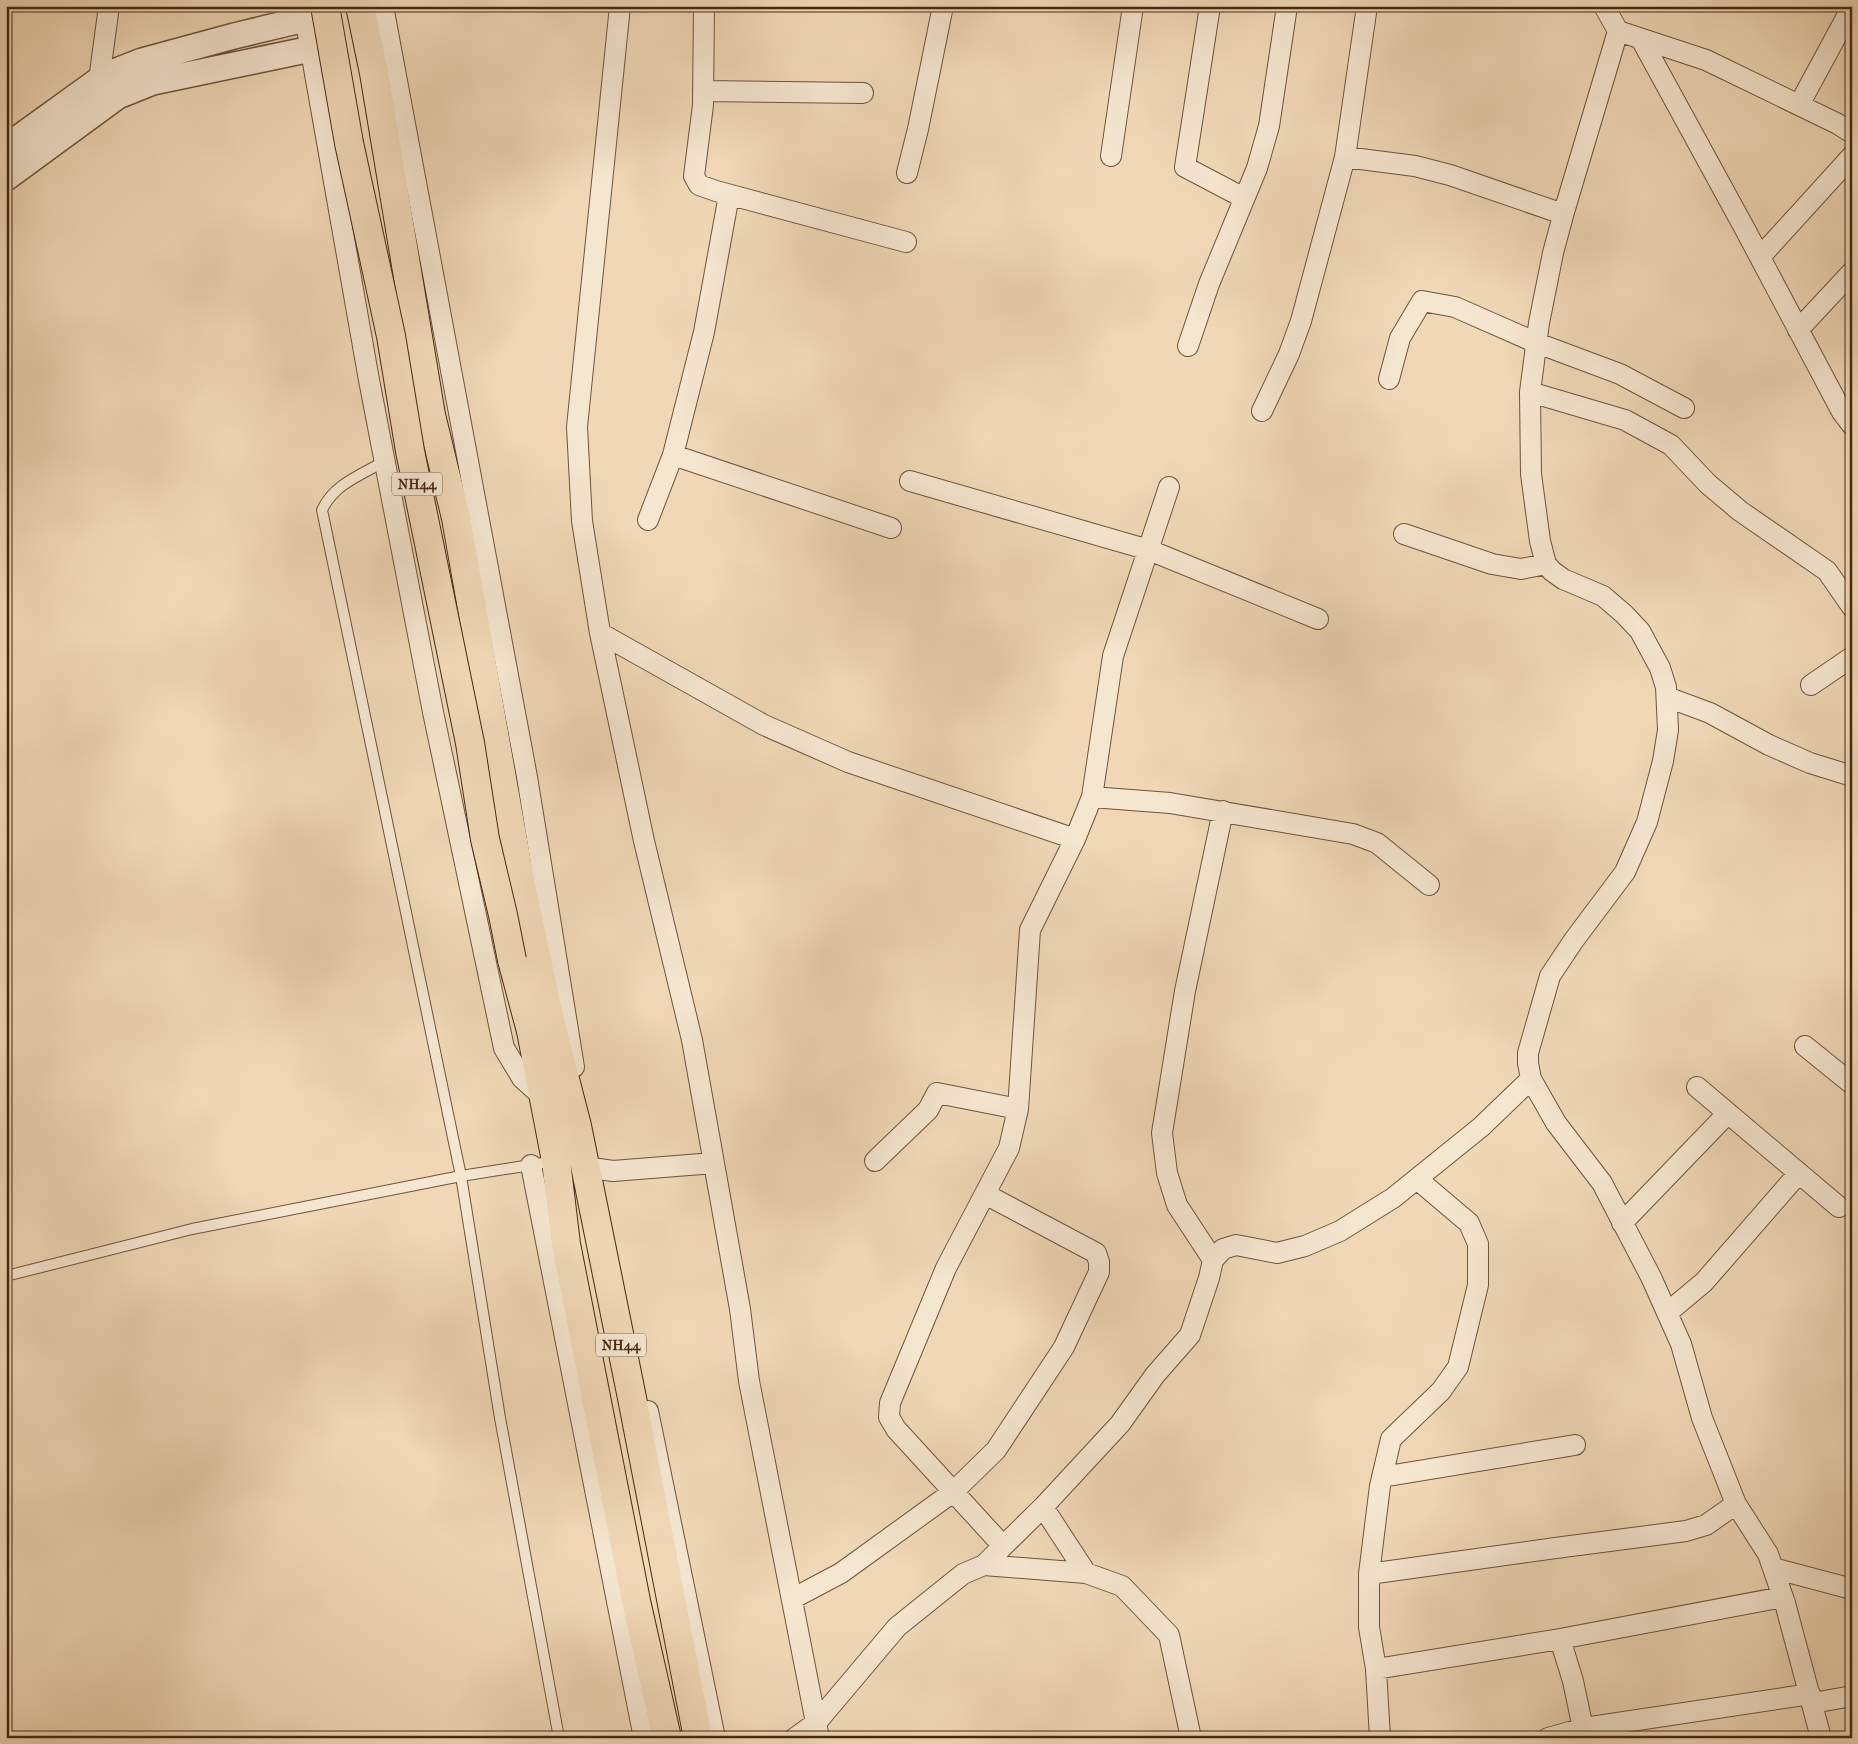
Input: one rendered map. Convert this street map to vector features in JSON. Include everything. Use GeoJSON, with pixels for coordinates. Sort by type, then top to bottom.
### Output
{"type":"FeatureCollection","features":[{"type":"Feature","properties":{"kind":"highway","name":"NH44"},"geometry":{"type":"LineString","coordinates":[[360,6],[374,73],[431,415],[456,518],[521,886],[524,957],[531,1031],[543,1097],[543,1163],[566,1244],[636,1601],[667,1738]]}},
{"type":"Feature","properties":{"kind":"highway","name":"NH44"},"geometry":{"type":"LineString","coordinates":[[315,9],[349,143],[391,336],[416,478],[470,743],[485,839],[503,915],[524,957],[551,1025],[577,1126],[592,1168],[654,1510],[698,1738]]}},
{"type":"Feature","properties":{"kind":"street"},"geometry":{"type":"LineString","coordinates":[[99,80],[109,6]]}},
{"type":"Feature","properties":{"kind":"street"},"geometry":{"type":"LineString","coordinates":[[383,6],[527,777],[573,1063],[592,1168],[715,1738]]}},
{"type":"Feature","properties":{"kind":"street"},"geometry":{"type":"LineString","coordinates":[[620,6],[577,427],[582,521],[600,633],[644,841],[692,1040],[740,1309],[749,1381],[817,1730]]}},
{"type":"Feature","properties":{"kind":"street"},"geometry":{"type":"LineString","coordinates":[[704,6],[703,105],[694,176],[699,185],[729,195],[906,242]]}},
{"type":"Feature","properties":{"kind":"street"},"geometry":{"type":"LineString","coordinates":[[907,173],[943,6]]}},
{"type":"Feature","properties":{"kind":"street"},"geometry":{"type":"LineString","coordinates":[[1111,156],[1133,6]]}},
{"type":"Feature","properties":{"kind":"street"},"geometry":{"type":"LineString","coordinates":[[1210,6],[1185,167],[1244,198]]}},
{"type":"Feature","properties":{"kind":"street"},"geometry":{"type":"LineString","coordinates":[[1188,346],[1209,284],[1257,168],[1269,126],[1287,6]]}},
{"type":"Feature","properties":{"kind":"street"},"geometry":{"type":"LineString","coordinates":[[1262,411],[1289,354],[1301,321],[1345,157],[1368,6]]}},
{"type":"Feature","properties":{"kind":"street"},"geometry":{"type":"LineString","coordinates":[[1604,6],[1618,31],[1706,60],[1852,133]]}},
{"type":"Feature","properties":{"kind":"street"},"geometry":{"type":"LineString","coordinates":[[1799,105],[1852,7]]}},
{"type":"Feature","properties":{"kind":"street"},"geometry":{"type":"LineString","coordinates":[[6,147],[99,80],[142,61],[234,36],[315,9],[310,49],[385,462],[433,712],[504,1048],[522,1078],[543,1097]]}},
{"type":"Feature","properties":{"kind":"street"},"geometry":{"type":"LineString","coordinates":[[1618,31],[1553,253],[1530,392],[1531,474],[1540,541],[1546,564],[1563,579],[1604,596],[1640,631],[1660,668],[1667,697],[1668,730],[1663,761],[1647,822],[1625,872],[1574,940],[1550,976],[1528,1053],[1528,1063],[1531,1079],[1556,1123],[1602,1183],[1651,1277],[1681,1344],[1702,1418],[1736,1504],[1768,1554],[1773,1568],[1812,1698],[1821,1738]]}},
{"type":"Feature","properties":{"kind":"street"},"geometry":{"type":"LineString","coordinates":[[1641,39],[1798,330],[1848,413]]}},
{"type":"Feature","properties":{"kind":"street"},"geometry":{"type":"LineString","coordinates":[[6,178],[118,96],[153,82],[310,49]]}},
{"type":"Feature","properties":{"kind":"street"},"geometry":{"type":"LineString","coordinates":[[99,80],[118,96]]}},
{"type":"Feature","properties":{"kind":"street"},"geometry":{"type":"LineString","coordinates":[[703,90],[863,93]]}},
{"type":"Feature","properties":{"kind":"street"},"geometry":{"type":"LineString","coordinates":[[1760,257],[1852,156]]}},
{"type":"Feature","properties":{"kind":"street"},"geometry":{"type":"LineString","coordinates":[[1345,157],[1415,166],[1450,175],[1563,214]]}},
{"type":"Feature","properties":{"kind":"street"},"geometry":{"type":"LineString","coordinates":[[648,520],[673,455],[704,332],[729,195]]}},
{"type":"Feature","properties":{"kind":"street"},"geometry":{"type":"LineString","coordinates":[[1798,330],[1852,272]]}},
{"type":"Feature","properties":{"kind":"street"},"geometry":{"type":"LineString","coordinates":[[1389,379],[1400,338],[1422,301],[1455,307],[1537,343],[1620,374],[1684,408]]}},
{"type":"Feature","properties":{"kind":"street"},"geometry":{"type":"LineString","coordinates":[[1530,392],[1625,420],[1671,445],[1708,484],[1740,511],[1827,571],[1852,607]]}},
{"type":"Feature","properties":{"kind":"street"},"geometry":{"type":"LineString","coordinates":[[673,455],[891,528]]}},
{"type":"Feature","properties":{"kind":"street"},"geometry":{"type":"LineString","coordinates":[[910,481],[1149,550],[1318,619]]}},
{"type":"Feature","properties":{"kind":"street"},"geometry":{"type":"LineString","coordinates":[[1003,1546],[896,1429],[889,1417],[890,1403],[946,1268],[1009,1148],[1018,1109],[1030,930],[1075,840],[1092,797],[1113,656],[1169,487]]}},
{"type":"Feature","properties":{"kind":"street"},"geometry":{"type":"LineString","coordinates":[[1404,534],[1492,564],[1520,569],[1546,564]]}},
{"type":"Feature","properties":{"kind":"street"},"geometry":{"type":"LineString","coordinates":[[600,633],[764,725],[848,762],[1075,840]]}},
{"type":"Feature","properties":{"kind":"street"},"geometry":{"type":"LineString","coordinates":[[1811,685],[1852,657]]}},
{"type":"Feature","properties":{"kind":"street"},"geometry":{"type":"LineString","coordinates":[[1667,697],[1710,714],[1769,745],[1810,763],[1852,776]]}},
{"type":"Feature","properties":{"kind":"street"},"geometry":{"type":"LineString","coordinates":[[1092,797],[1170,803],[1366,838],[1377,843],[1430,885]]}},
{"type":"Feature","properties":{"kind":"street"},"geometry":{"type":"LineString","coordinates":[[1213,1260],[1178,1205],[1167,1173],[1162,1133],[1185,991],[1223,811]]}},
{"type":"Feature","properties":{"kind":"street"},"geometry":{"type":"LineString","coordinates":[[1805,1046],[1852,1084]]}},
{"type":"Feature","properties":{"kind":"street"},"geometry":{"type":"LineString","coordinates":[[795,1738],[817,1730],[897,1627],[963,1574],[984,1565],[1043,1507],[1120,1424],[1155,1375],[1190,1335],[1213,1260],[1223,1249],[1236,1245],[1277,1253],[1305,1246],[1340,1231],[1393,1198],[1417,1179],[1481,1127],[1531,1079]]}},
{"type":"Feature","properties":{"kind":"street"},"geometry":{"type":"LineString","coordinates":[[1697,1087],[1839,1207]]}},
{"type":"Feature","properties":{"kind":"street"},"geometry":{"type":"LineString","coordinates":[[875,1161],[928,1110],[937,1093],[1018,1109]]}},
{"type":"Feature","properties":{"kind":"street"},"geometry":{"type":"LineString","coordinates":[[1622,1223],[1728,1113]]}},
{"type":"Feature","properties":{"kind":"street"},"geometry":{"type":"LineString","coordinates":[[543,1163],[644,1738]]}},
{"type":"Feature","properties":{"kind":"street"},"geometry":{"type":"LineString","coordinates":[[592,1168],[613,1171],[714,1163]]}},
{"type":"Feature","properties":{"kind":"street"},"geometry":{"type":"LineString","coordinates":[[1667,1312],[1704,1282],[1799,1173]]}},
{"type":"Feature","properties":{"kind":"street"},"geometry":{"type":"LineString","coordinates":[[1380,1738],[1376,1669],[1369,1627],[1369,1574],[1382,1477],[1391,1439],[1442,1391],[1458,1367],[1478,1285],[1478,1244],[1469,1223],[1417,1179]]}},
{"type":"Feature","properties":{"kind":"street"},"geometry":{"type":"LineString","coordinates":[[792,1599],[841,1573],[953,1492],[996,1450],[1064,1347],[1099,1272],[1099,1262],[1096,1253],[985,1194]]}},
{"type":"Feature","properties":{"kind":"street"},"geometry":{"type":"LineString","coordinates":[[1382,1477],[1575,1445]]}},
{"type":"Feature","properties":{"kind":"street"},"geometry":{"type":"LineString","coordinates":[[1369,1574],[1686,1532],[1706,1524],[1736,1504]]}},
{"type":"Feature","properties":{"kind":"street"},"geometry":{"type":"LineString","coordinates":[[1043,1507],[1086,1573]]}},
{"type":"Feature","properties":{"kind":"street"},"geometry":{"type":"LineString","coordinates":[[984,1565],[1086,1573],[1122,1586],[1169,1635],[1191,1738]]}},
{"type":"Feature","properties":{"kind":"street"},"geometry":{"type":"LineString","coordinates":[[1773,1568],[1852,1589]]}},
{"type":"Feature","properties":{"kind":"street"},"geometry":{"type":"LineString","coordinates":[[1376,1669],[1560,1639],[1783,1597]]}},
{"type":"Feature","properties":{"kind":"street"},"geometry":{"type":"LineString","coordinates":[[1560,1639],[1573,1681],[1584,1733]]}},
{"type":"Feature","properties":{"kind":"street"},"geometry":{"type":"LineString","coordinates":[[1548,1738],[1812,1698],[1852,1696]]}},
{"type":"Feature","properties":{"kind":"lane"},"geometry":{"type":"LineString","coordinates":[[385,462],[336,489],[327,499],[322,510],[461,1176],[500,1418],[559,1738]]}},
{"type":"Feature","properties":{"kind":"lane"},"geometry":{"type":"LineString","coordinates":[[6,1276],[192,1229],[461,1176],[543,1163]]}}]}
